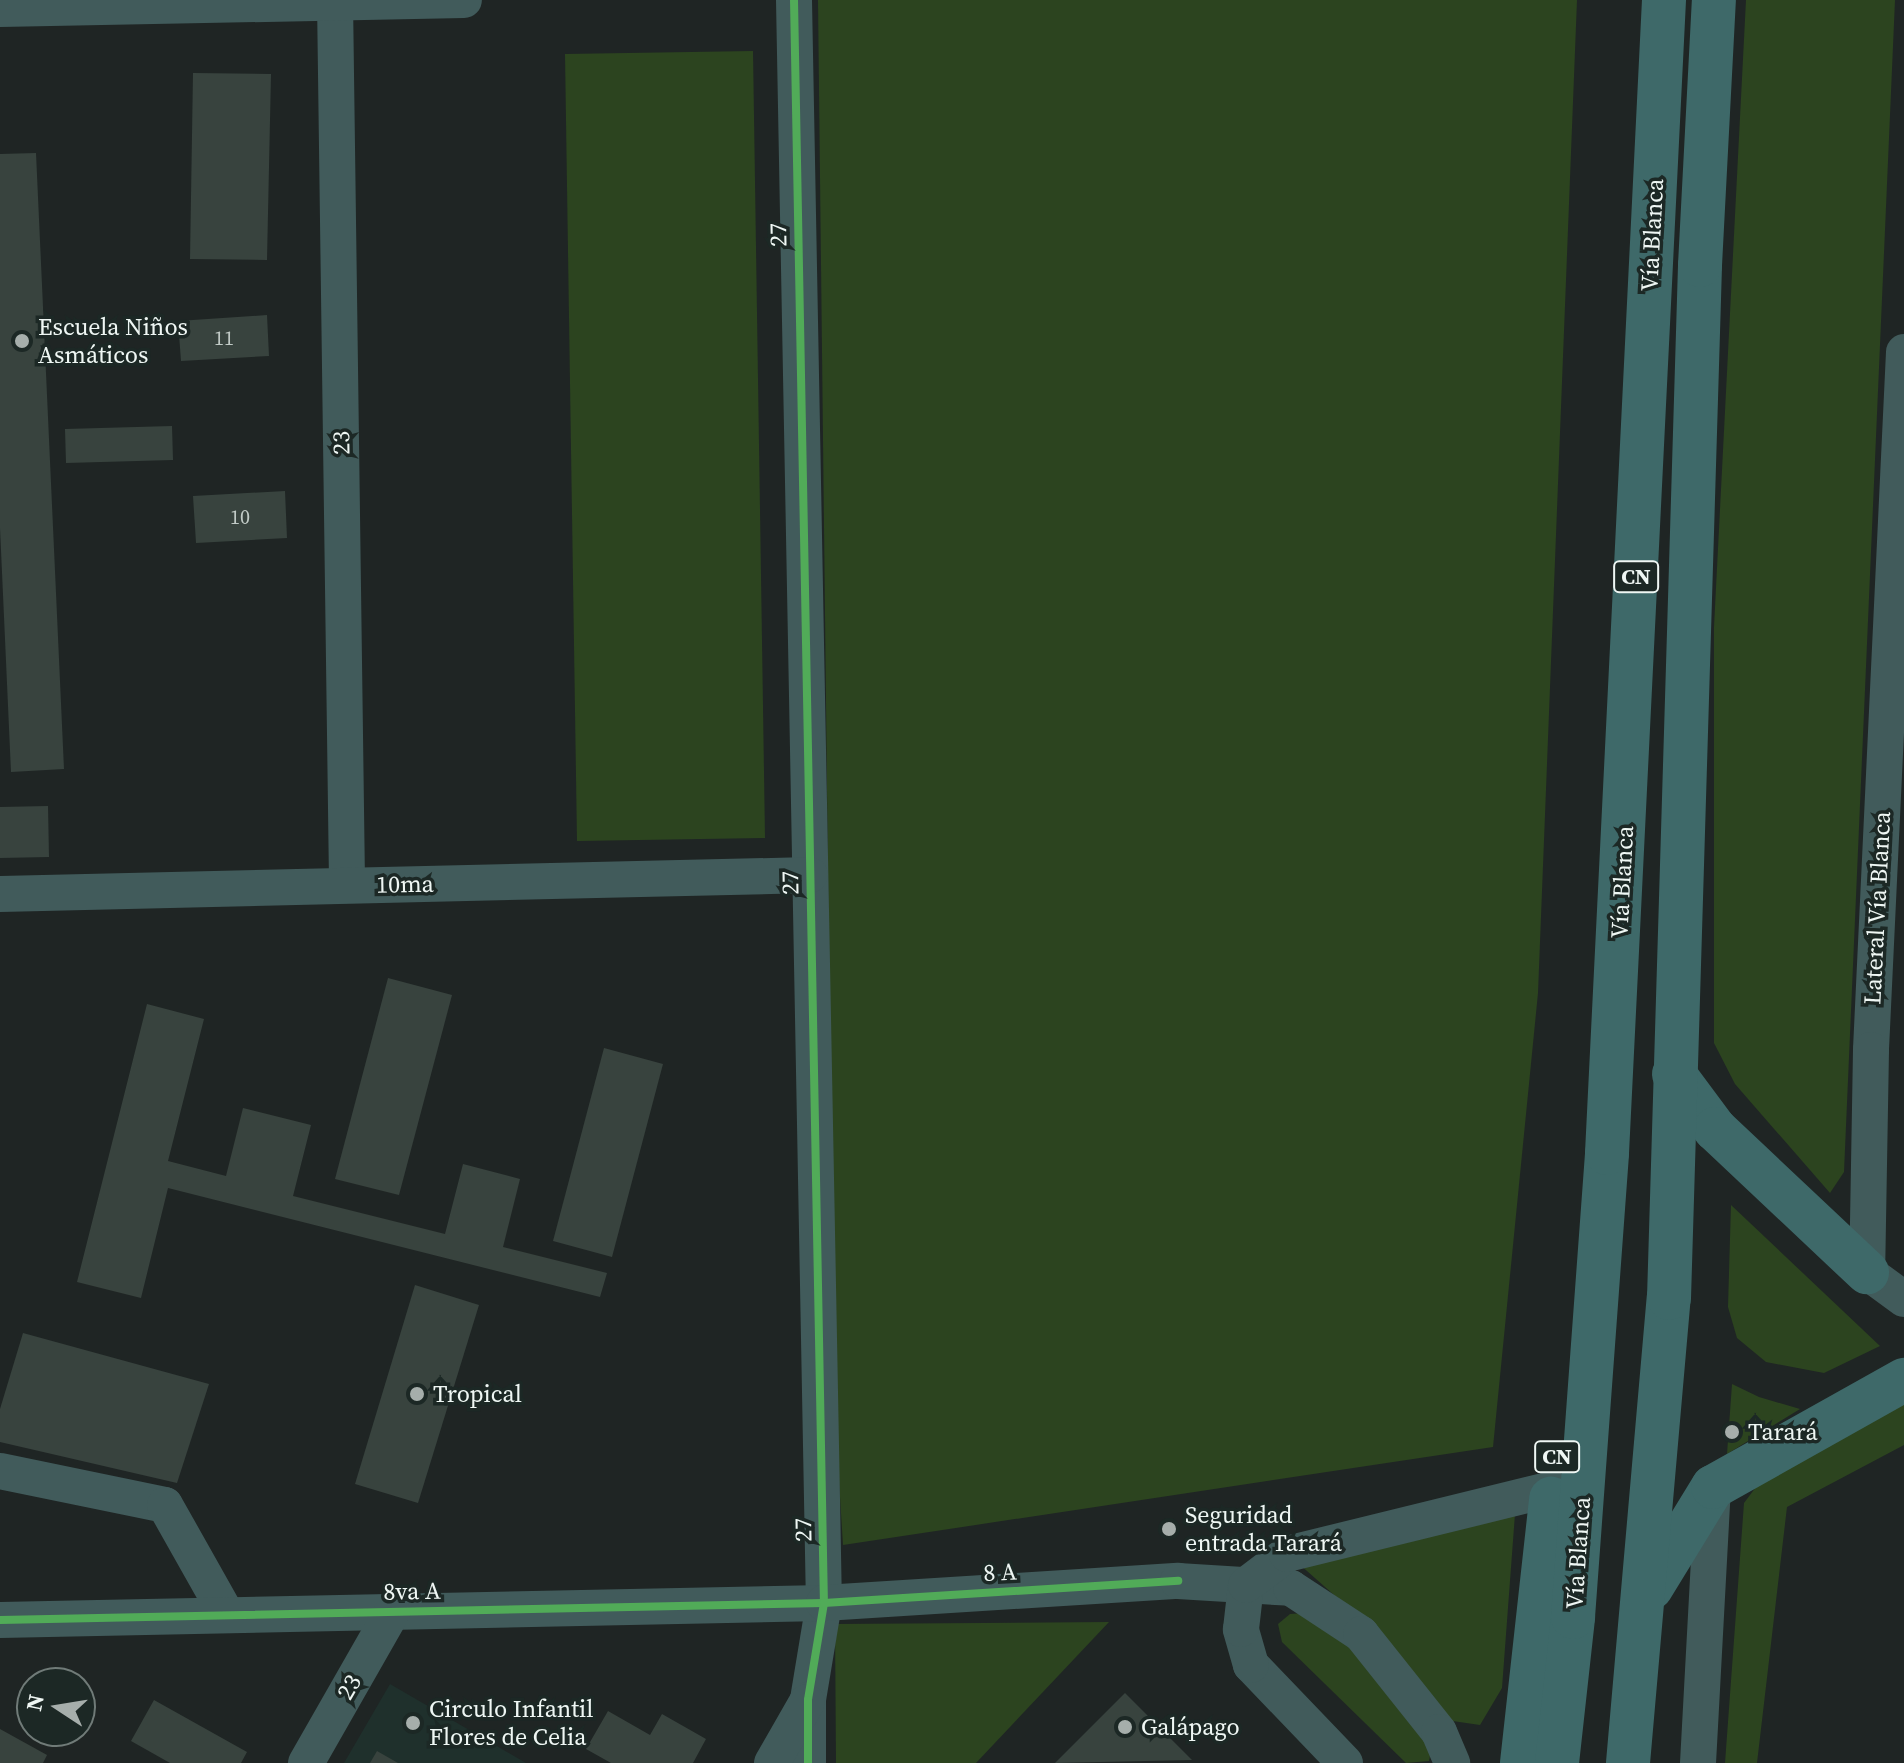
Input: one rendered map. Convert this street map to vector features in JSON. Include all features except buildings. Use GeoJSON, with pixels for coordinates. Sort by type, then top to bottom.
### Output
{"type":"FeatureCollection","features":[{"type":"Feature","properties":{"kind":"highway","name":"Vía Blanca"},"geometry":{"type":"LineString","coordinates":[[1557,1763],[1607,1153],[1664,0]]}},
{"type":"Feature","properties":{"kind":"highway","name":"Vía Blanca"},"geometry":{"type":"LineString","coordinates":[[1628,1763],[1646,1597],[1669,1298],[1700,265],[1714,0]]}},
{"type":"Feature","properties":{"kind":"highway"},"geometry":{"type":"LineString","coordinates":[[1607,1153],[1674,1074],[1715,1129],[1867,1272]]}},
{"type":"Feature","properties":{"kind":"highway","name":"CN"},"geometry":{"type":"LineString","coordinates":[[1522,1763],[1552,1489],[1607,1153]]}},
{"type":"Feature","properties":{"kind":"highway"},"geometry":{"type":"LineString","coordinates":[[1646,1597],[1713,1487],[1904,1380]]}},
{"type":"Feature","properties":{"kind":"street"},"geometry":{"type":"LineString","coordinates":[[0,9],[464,0]]}},
{"type":"Feature","properties":{"kind":"street","name":"27"},"geometry":{"type":"LineString","coordinates":[[794,0],[824,1603],[808,1700],[808,1763]]}},
{"type":"Feature","properties":{"kind":"street","name":"23"},"geometry":{"type":"LineString","coordinates":[[335,1],[347,885]]}},
{"type":"Feature","properties":{"kind":"street","name":"Lateral Vía Blanca"},"geometry":{"type":"LineString","coordinates":[[1867,1272],[1871,1050],[1904,352]]}},
{"type":"Feature","properties":{"kind":"street","name":"10ma"},"geometry":{"type":"LineString","coordinates":[[0,894],[810,875]]}},
{"type":"Feature","properties":{"kind":"street"},"geometry":{"type":"LineString","coordinates":[[1867,1272],[1904,1299]]}},
{"type":"Feature","properties":{"kind":"street"},"geometry":{"type":"LineString","coordinates":[[0,1471],[165,1505],[227,1615]]}},
{"type":"Feature","properties":{"kind":"street"},"geometry":{"type":"LineString","coordinates":[[1698,1763],[1713,1487]]}},
{"type":"Feature","properties":{"kind":"street"},"geometry":{"type":"LineString","coordinates":[[1345,1763],[1251,1665],[1241,1629],[1246,1585],[1287,1554],[1552,1489]]}},
{"type":"Feature","properties":{"kind":"street","name":"8 A"},"geometry":{"type":"LineString","coordinates":[[824,1603],[1178,1581],[1291,1588],[1361,1634],[1439,1732],[1452,1763]]}},
{"type":"Feature","properties":{"kind":"street","name":"8va A"},"geometry":{"type":"LineString","coordinates":[[0,1620],[824,1603]]}},
{"type":"Feature","properties":{"kind":"street","name":"23"},"geometry":{"type":"LineString","coordinates":[[306,1763],[392,1612]]}},
{"type":"Feature","properties":{"kind":"street"},"geometry":{"type":"LineString","coordinates":[[772,1763],[808,1700]]}},
{"type":"Feature","properties":{"kind":"shaded area","name":"Circulo Infantil Flores de Celia"},"geometry":{"type":"Polygon","coordinates":[[[390,1684],[526,1763],[344,1763],[390,1684]]]}},
{"type":"Feature","properties":{"kind":"green space"},"geometry":{"type":"Polygon","coordinates":[[[818,0],[1577,0],[1538,993],[1493,1447],[843,1545],[834,1402],[818,0]]]}},
{"type":"Feature","properties":{"kind":"green space"},"geometry":{"type":"Polygon","coordinates":[[[1746,0],[1895,0],[1844,1172],[1830,1193],[1735,1084],[1714,1043],[1714,627],[1746,0]]]}},
{"type":"Feature","properties":{"kind":"green space"},"geometry":{"type":"Polygon","coordinates":[[[753,51],[765,838],[577,841],[565,54],[753,51]]]}},
{"type":"Feature","properties":{"kind":"green space"},"geometry":{"type":"Polygon","coordinates":[[[1731,1205],[1880,1346],[1824,1373],[1766,1362],[1737,1338],[1728,1307],[1731,1205]]]}},
{"type":"Feature","properties":{"kind":"green space"},"geometry":{"type":"Polygon","coordinates":[[[1732,1384],[1759,1397],[1800,1409],[1727,1454],[1732,1384]]]}},
{"type":"Feature","properties":{"kind":"green space"},"geometry":{"type":"Polygon","coordinates":[[[1904,1400],[1904,1445],[1787,1507],[1757,1763],[1725,1763],[1744,1503],[1774,1463],[1904,1400]]]}},
{"type":"Feature","properties":{"kind":"green space"},"geometry":{"type":"Polygon","coordinates":[[[1515,1514],[1502,1688],[1480,1725],[1446,1720],[1378,1634],[1298,1563],[1515,1514]]]}},
{"type":"Feature","properties":{"kind":"green space"},"geometry":{"type":"Polygon","coordinates":[[[1305,1613],[1350,1640],[1431,1751],[1429,1761],[1406,1763],[1282,1642],[1278,1624],[1290,1614],[1305,1613]]]}},
{"type":"Feature","properties":{"kind":"green space"},"geometry":{"type":"Polygon","coordinates":[[[1109,1622],[976,1763],[836,1763],[835,1624],[1109,1622]]]}},
{"type":"Feature","properties":{"kind":"cycle path"},"geometry":{"type":"LineString","coordinates":[[794,0],[824,1603],[808,1700],[808,1763]]}},
{"type":"Feature","properties":{"kind":"cycle path"},"geometry":{"type":"LineString","coordinates":[[0,1620],[824,1603],[1178,1581]]}},
{"type":"Feature","properties":{"kind":"place","name":"Escuela Niños Asmáticos"},"geometry":{"type":"Point","coordinates":[22,341]}},
{"type":"Feature","properties":{"kind":"place","name":"Tropical"},"geometry":{"type":"Point","coordinates":[417,1394]}},
{"type":"Feature","properties":{"kind":"place","name":"Tarará"},"geometry":{"type":"Point","coordinates":[1732,1432]}},
{"type":"Feature","properties":{"kind":"place","name":"Seguridad entrada Tarará"},"geometry":{"type":"Point","coordinates":[1169,1529]}},
{"type":"Feature","properties":{"kind":"place","name":"Circulo Infantil Flores de Celia"},"geometry":{"type":"Point","coordinates":[413,1723]}},
{"type":"Feature","properties":{"kind":"place","name":"Galápago"},"geometry":{"type":"Point","coordinates":[1125,1727]}}]}
